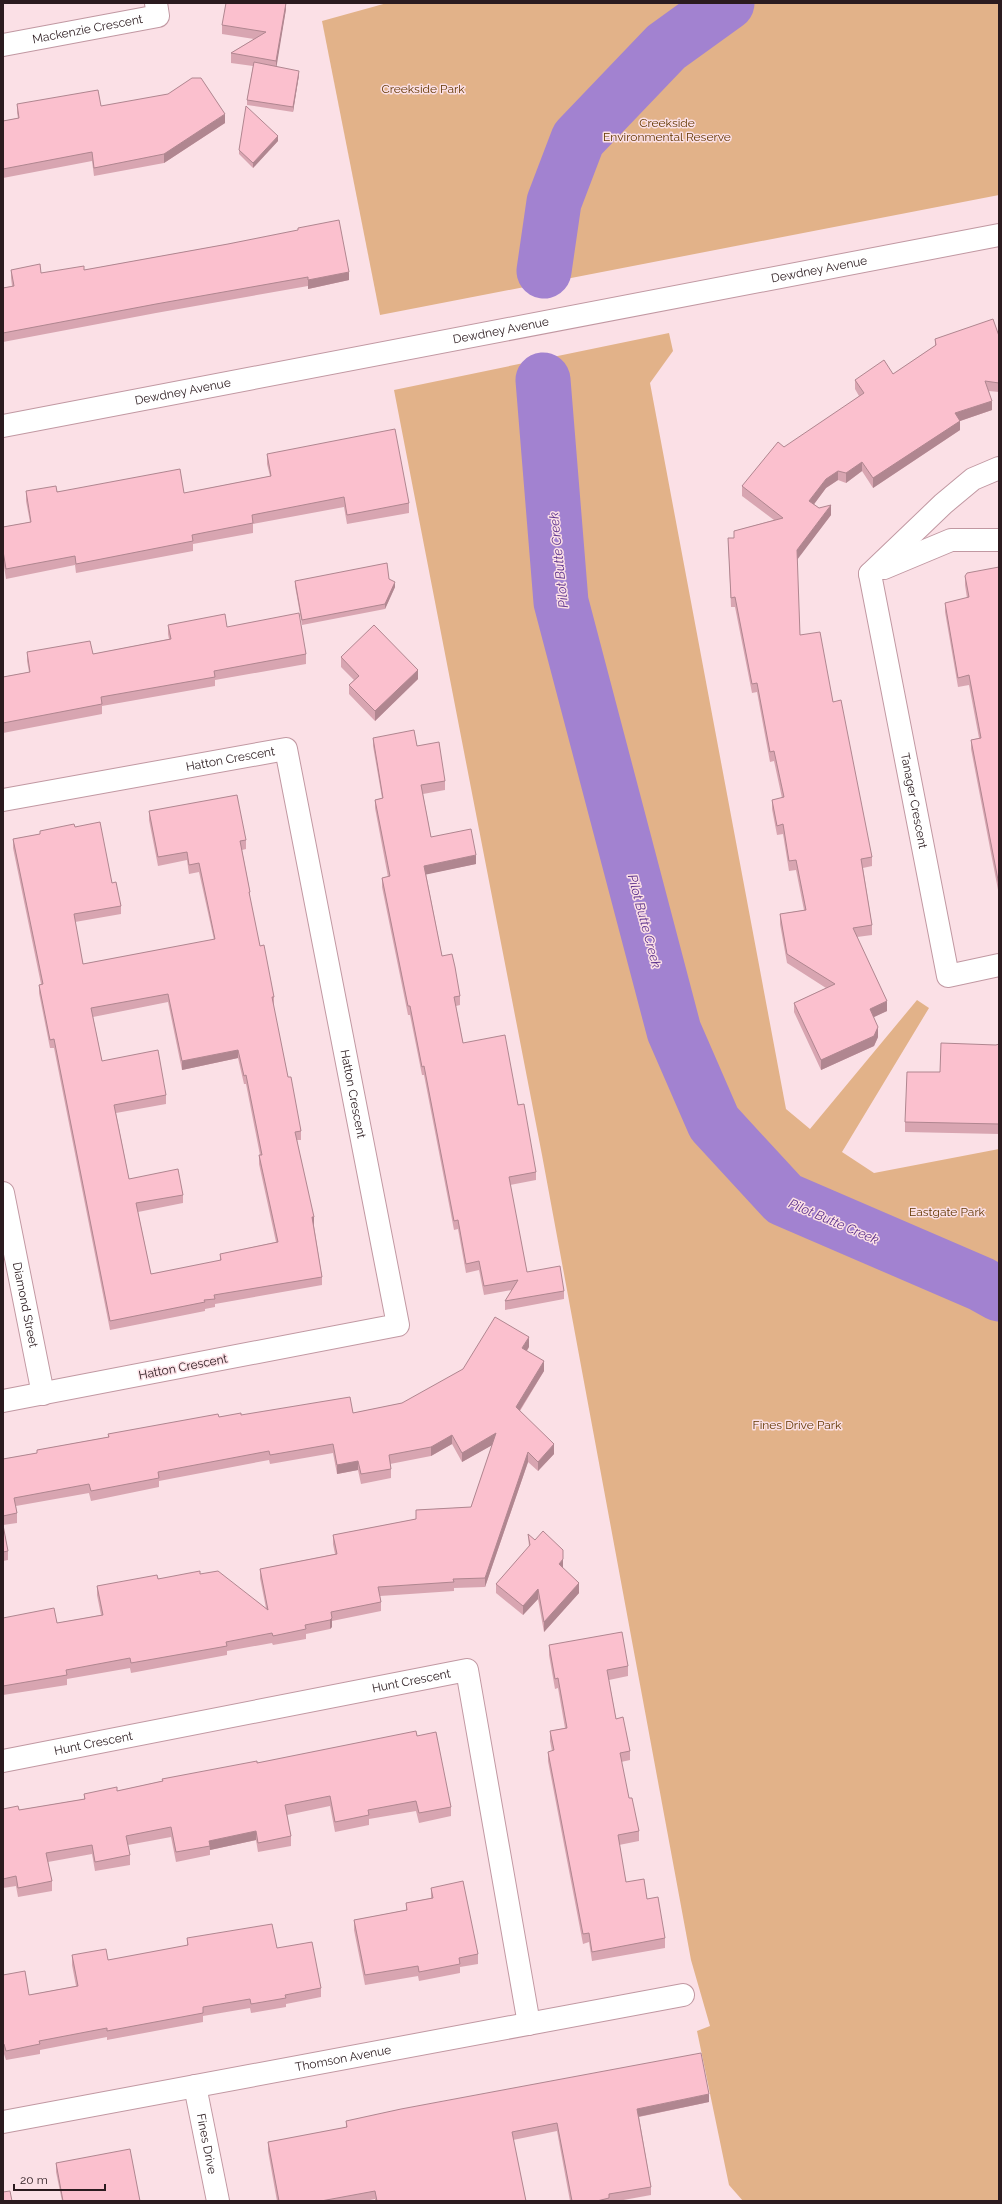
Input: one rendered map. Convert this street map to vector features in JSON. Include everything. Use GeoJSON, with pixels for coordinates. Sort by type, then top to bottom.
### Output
{"type":"FeatureCollection","features":[{"type":"Feature","properties":{"kind":"street","name":"Mackenzie Crescent"},"geometry":{"type":"LineString","coordinates":[[3,45],[158,16],[156,3]]}},
{"type":"Feature","properties":{"kind":"street","name":"Dewdney Avenue"},"geometry":{"type":"LineString","coordinates":[[3,426],[999,235]]}},
{"type":"Feature","properties":{"kind":"street"},"geometry":{"type":"LineString","coordinates":[[870,574],[973,479],[999,468]]}},
{"type":"Feature","properties":{"kind":"street"},"geometry":{"type":"LineString","coordinates":[[870,574],[951,540],[999,540]]}},
{"type":"Feature","properties":{"kind":"street","name":"Tanager Crescent"},"geometry":{"type":"LineString","coordinates":[[870,574],[948,976],[999,965]]}},
{"type":"Feature","properties":{"kind":"street","name":"Hatton Crescent"},"geometry":{"type":"LineString","coordinates":[[3,800],[286,749],[398,1326],[3,1401]]}},
{"type":"Feature","properties":{"kind":"street","name":"Diamond Street"},"geometry":{"type":"LineString","coordinates":[[3,1193],[43,1394]]}},
{"type":"Feature","properties":{"kind":"street","name":"Hunt Crescent"},"geometry":{"type":"LineString","coordinates":[[3,1761],[468,1670],[529,2024]]}},
{"type":"Feature","properties":{"kind":"street","name":"Thomson Avenue"},"geometry":{"type":"LineString","coordinates":[[3,2122],[683,1995]]}},
{"type":"Feature","properties":{"kind":"street","name":"Fines Drive"},"geometry":{"type":"LineString","coordinates":[[195,2086],[218,2201]]}},
{"type":"Feature","properties":{"kind":"green space","name":"Creekside Environmental Reserve"},"geometry":{"type":"Polygon","coordinates":[[[387,3],[999,3],[999,195],[380,315],[322,21],[387,3]]]}},
{"type":"Feature","properties":{"kind":"green space","name":"Fines Drive Park"},"geometry":{"type":"Polygon","coordinates":[[[669,333],[673,351],[650,383],[786,1109],[810,1129],[917,1000],[929,1008],[842,1152],[874,1173],[999,1149],[999,2201],[743,2201],[729,2185],[697,2031],[710,2026],[691,1960],[542,1155],[394,390],[669,333]]]}},
{"type":"Feature","properties":{"kind":"building"},"geometry":{"type":"Polygon","coordinates":[[[226,3],[286,3],[276,61],[231,53],[266,32],[222,25],[226,3]]]}},
{"type":"Feature","properties":{"kind":"building"},"geometry":{"type":"Polygon","coordinates":[[[254,62],[299,71],[293,107],[247,100],[254,62]]]}},
{"type":"Feature","properties":{"kind":"building"},"geometry":{"type":"Polygon","coordinates":[[[192,78],[201,78],[225,114],[164,154],[94,168],[92,152],[3,169],[3,121],[19,118],[17,104],[98,90],[101,106],[168,94],[192,78]]]}},
{"type":"Feature","properties":{"kind":"building"},"geometry":{"type":"Polygon","coordinates":[[[246,106],[278,136],[253,163],[239,150],[246,106]]]}},
{"type":"Feature","properties":{"kind":"building"},"geometry":{"type":"Polygon","coordinates":[[[339,220],[349,272],[308,280],[308,277],[3,333],[3,288],[14,286],[11,270],[40,264],[41,273],[84,266],[84,270],[228,244],[339,220]]]}},
{"type":"Feature","properties":{"kind":"building"},"geometry":{"type":"Polygon","coordinates":[[[993,319],[999,336],[999,383],[985,381],[992,401],[955,413],[960,421],[873,478],[862,462],[846,473],[838,471],[826,479],[809,501],[819,508],[831,505],[797,550],[800,635],[820,632],[833,702],[841,700],[872,857],[861,859],[872,925],[853,928],[887,1001],[870,1009],[878,1027],[874,1036],[821,1060],[794,1003],[835,984],[787,954],[780,914],[806,910],[796,860],[789,861],[783,824],[777,826],[772,800],[784,797],[774,751],[770,752],[757,683],[752,684],[735,597],[731,598],[728,538],[734,538],[734,531],[783,518],[742,486],[778,442],[784,447],[864,393],[855,380],[884,360],[893,374],[936,345],[935,339],[993,319]]]}},
{"type":"Feature","properties":{"kind":"building"},"geometry":{"type":"Polygon","coordinates":[[[395,429],[409,503],[347,515],[344,497],[252,515],[253,523],[192,535],[193,541],[76,564],[75,556],[6,569],[3,551],[3,527],[31,522],[26,491],[56,486],[57,492],[180,469],[184,493],[271,476],[267,454],[395,429]]]}},
{"type":"Feature","properties":{"kind":"building"},"geometry":{"type":"Polygon","coordinates":[[[387,563],[389,579],[395,582],[385,604],[302,620],[295,581],[387,563]]]}},
{"type":"Feature","properties":{"kind":"building"},"geometry":{"type":"Polygon","coordinates":[[[999,567],[999,885],[971,740],[981,738],[969,675],[958,678],[945,603],[969,597],[965,576],[967,573],[999,567]]]}},
{"type":"Feature","properties":{"kind":"building"},"geometry":{"type":"Polygon","coordinates":[[[299,613],[306,654],[214,671],[215,677],[101,697],[102,704],[3,723],[3,677],[30,672],[27,652],[90,641],[93,654],[171,639],[168,625],[225,614],[227,627],[299,613]]]}},
{"type":"Feature","properties":{"kind":"building"},"geometry":{"type":"Polygon","coordinates":[[[374,625],[418,670],[375,711],[349,685],[359,676],[341,657],[374,625]]]}},
{"type":"Feature","properties":{"kind":"building"},"geometry":{"type":"Polygon","coordinates":[[[414,730],[417,746],[439,742],[445,781],[421,785],[431,837],[471,829],[476,855],[424,866],[442,956],[452,954],[455,967],[460,996],[454,997],[463,1043],[505,1035],[518,1105],[524,1104],[536,1172],[509,1177],[527,1272],[560,1266],[564,1291],[505,1301],[518,1280],[484,1286],[479,1261],[466,1264],[458,1220],[454,1221],[424,1066],[422,1067],[410,1006],[408,1006],[382,878],[390,876],[375,800],[383,798],[373,738],[414,730]]]}},
{"type":"Feature","properties":{"kind":"building"},"geometry":{"type":"Polygon","coordinates":[[[237,795],[246,840],[240,841],[260,946],[264,945],[274,997],[272,997],[288,1077],[291,1077],[301,1131],[295,1132],[314,1217],[312,1217],[322,1277],[214,1295],[215,1299],[204,1300],[205,1302],[110,1321],[54,1039],[50,1040],[39,985],[43,984],[13,839],[40,834],[40,831],[74,824],[75,827],[100,822],[112,883],[116,882],[121,906],[74,914],[83,964],[215,939],[199,863],[189,865],[187,852],[158,857],[149,811],[237,795]],[[168,994],[91,1008],[102,1061],[158,1050],[166,1095],[114,1105],[129,1179],[178,1169],[183,1195],[136,1203],[151,1274],[221,1260],[220,1254],[278,1242],[259,1155],[262,1155],[246,1075],[244,1076],[238,1050],[182,1061],[168,994]]]}},
{"type":"Feature","properties":{"kind":"building"},"geometry":{"type":"Polygon","coordinates":[[[941,1043],[999,1044],[999,1124],[905,1122],[907,1072],[940,1072],[941,1043]]]}},
{"type":"Feature","properties":{"kind":"building"},"geometry":{"type":"Polygon","coordinates":[[[495,1317],[529,1337],[522,1348],[544,1361],[516,1407],[554,1444],[538,1462],[528,1452],[485,1578],[453,1579],[454,1582],[378,1587],[381,1602],[331,1612],[332,1618],[330,1620],[305,1625],[306,1629],[273,1636],[272,1633],[226,1642],[227,1646],[131,1663],[130,1658],[66,1670],[67,1675],[3,1686],[3,1618],[54,1608],[57,1623],[103,1615],[97,1586],[157,1575],[158,1579],[200,1571],[200,1574],[218,1571],[268,1610],[260,1569],[337,1554],[333,1535],[416,1519],[416,1510],[471,1507],[496,1433],[462,1453],[452,1435],[431,1447],[389,1455],[391,1469],[361,1474],[358,1461],[337,1465],[333,1444],[270,1455],[269,1451],[158,1472],[159,1478],[91,1491],[89,1484],[14,1498],[17,1513],[3,1516],[3,1459],[37,1453],[37,1450],[109,1437],[108,1434],[218,1414],[219,1417],[241,1413],[241,1415],[350,1397],[353,1413],[402,1403],[463,1369],[495,1317]]]}},
{"type":"Feature","properties":{"kind":"building"},"geometry":{"type":"Polygon","coordinates":[[[3,1525],[8,1551],[3,1552],[3,1525]]]}},
{"type":"Feature","properties":{"kind":"building"},"geometry":{"type":"Polygon","coordinates":[[[543,1531],[563,1550],[563,1559],[559,1564],[579,1583],[544,1622],[538,1589],[523,1606],[496,1584],[530,1545],[528,1534],[535,1540],[543,1531]]]}},
{"type":"Feature","properties":{"kind":"building"},"geometry":{"type":"Polygon","coordinates":[[[622,1632],[628,1666],[607,1670],[616,1719],[623,1717],[630,1751],[620,1753],[629,1798],[632,1798],[639,1831],[618,1835],[626,1882],[644,1879],[647,1899],[658,1897],[665,1938],[592,1952],[589,1933],[583,1934],[548,1752],[554,1750],[550,1731],[567,1728],[558,1678],[555,1679],[549,1645],[622,1632]]]}},
{"type":"Feature","properties":{"kind":"building"},"geometry":{"type":"Polygon","coordinates":[[[416,1731],[417,1736],[436,1732],[451,1807],[419,1813],[416,1801],[368,1810],[369,1815],[335,1822],[330,1796],[285,1805],[291,1836],[258,1843],[256,1831],[209,1841],[210,1846],[176,1852],[171,1827],[126,1836],[130,1855],[95,1862],[92,1845],[46,1853],[52,1881],[18,1888],[16,1876],[3,1879],[3,1809],[18,1806],[19,1810],[85,1799],[84,1794],[117,1787],[117,1791],[163,1781],[162,1779],[257,1761],[257,1763],[416,1731]]]}},
{"type":"Feature","properties":{"kind":"building"},"geometry":{"type":"Polygon","coordinates":[[[463,1881],[478,1954],[459,1958],[460,1964],[419,1972],[418,1966],[365,1975],[354,1920],[407,1910],[406,1903],[433,1898],[431,1888],[463,1881]]]}},
{"type":"Feature","properties":{"kind":"building"},"geometry":{"type":"Polygon","coordinates":[[[272,1924],[277,1948],[312,1942],[321,1988],[285,1995],[286,1998],[251,2004],[250,1999],[203,2007],[203,2013],[107,2031],[107,2028],[39,2041],[40,2044],[6,2051],[3,2044],[3,1975],[25,1971],[29,1995],[78,1986],[72,1955],[106,1949],[108,1960],[188,1945],[187,1938],[272,1924]]]}},
{"type":"Feature","properties":{"kind":"building"},"geometry":{"type":"Polygon","coordinates":[[[701,2053],[709,2094],[637,2109],[651,2187],[609,2194],[609,2198],[597,2201],[572,2201],[557,2123],[512,2132],[526,2201],[377,2201],[375,2191],[321,2201],[279,2201],[268,2142],[347,2127],[346,2121],[401,2109],[701,2053]]]}},
{"type":"Feature","properties":{"kind":"building"},"geometry":{"type":"Polygon","coordinates":[[[130,2149],[140,2201],[63,2201],[56,2163],[130,2149]]]}},
{"type":"Feature","properties":{"kind":"building"},"geometry":{"type":"Polygon","coordinates":[[[10,2191],[12,2201],[3,2201],[3,2192],[10,2191]]]}},
{"type":"Feature","properties":{"kind":"waterway","name":"Pilot Butte Creek"},"geometry":{"type":"LineString","coordinates":[[544,271],[554,202],[578,139],[666,47],[727,3]]}},
{"type":"Feature","properties":{"kind":"waterway","name":"Pilot Butte Creek"},"geometry":{"type":"LineString","coordinates":[[543,380],[561,602],[674,1031],[714,1123],[784,1199],[981,1284],[999,1294]]}},
{"type":"Feature","properties":{"kind":"waterway"},"geometry":{"type":"LineString","coordinates":[[803,1188],[802,1198],[805,1208]]}},
{"type":"Feature","properties":{"kind":"park label","name":"Creekside Park"},"geometry":{"type":"Point","coordinates":[423,89]}},
{"type":"Feature","properties":{"kind":"park label","name":"Eastgate Park"},"geometry":{"type":"Point","coordinates":[947,1212]}}]}
